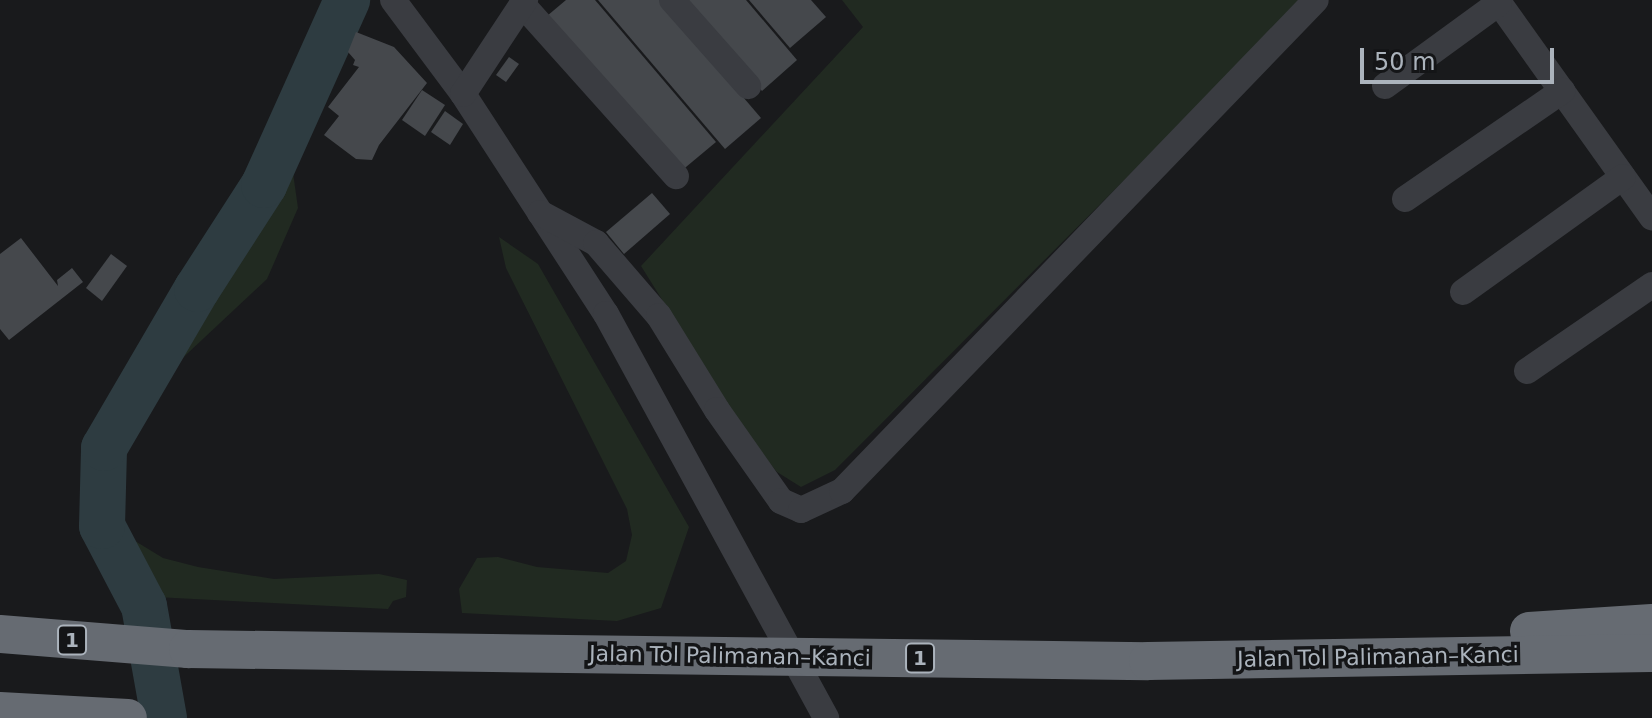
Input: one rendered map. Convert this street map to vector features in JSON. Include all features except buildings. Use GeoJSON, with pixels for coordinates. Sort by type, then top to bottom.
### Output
{"type":"FeatureCollection","features":[{"type":"Feature","properties":{"kind":"highway"},"geometry":{"type":"LineString","coordinates":[[1148,661],[1217,649],[1652,623]]}},
{"type":"Feature","properties":{"kind":"highway","name":"Jalan Tol Palimanan–Kanci"},"geometry":{"type":"LineString","coordinates":[[0,634],[188,649],[1148,661],[1652,653]]}},
{"type":"Feature","properties":{"kind":"highway"},"geometry":{"type":"LineString","coordinates":[[0,711],[128,718]]}},
{"type":"Feature","properties":{"kind":"street"},"geometry":{"type":"LineString","coordinates":[[393,0],[463,94],[606,314],[826,718]]}},
{"type":"Feature","properties":{"kind":"street"},"geometry":{"type":"LineString","coordinates":[[672,0],[748,86]]}},
{"type":"Feature","properties":{"kind":"street"},"geometry":{"type":"LineString","coordinates":[[540,213],[596,243],[659,316],[717,410],[774,492],[781,501],[801,510],[842,491],[1316,0]]}},
{"type":"Feature","properties":{"kind":"street"},"geometry":{"type":"LineString","coordinates":[[1385,86],[1498,1],[1652,217]]}},
{"type":"Feature","properties":{"kind":"street"},"geometry":{"type":"LineString","coordinates":[[463,94],[523,2],[676,176]]}},
{"type":"Feature","properties":{"kind":"street"},"geometry":{"type":"LineString","coordinates":[[1405,199],[1562,91]]}},
{"type":"Feature","properties":{"kind":"street"},"geometry":{"type":"LineString","coordinates":[[1463,292],[1623,177]]}},
{"type":"Feature","properties":{"kind":"street"},"geometry":{"type":"LineString","coordinates":[[1527,371],[1652,285]]}},
{"type":"Feature","properties":{"kind":"shaded area"},"geometry":{"type":"Polygon","coordinates":[[[842,0],[1304,0],[835,470],[801,487],[777,472],[746,434],[641,266],[863,27],[842,0]]]}},
{"type":"Feature","properties":{"kind":"shaded area"},"geometry":{"type":"Polygon","coordinates":[[[293,173],[298,208],[267,279],[156,383],[293,173]]]}},
{"type":"Feature","properties":{"kind":"shaded area"},"geometry":{"type":"Polygon","coordinates":[[[499,237],[538,264],[689,527],[661,608],[617,621],[462,613],[459,589],[477,558],[498,557],[537,567],[608,573],[626,561],[632,535],[627,509],[506,268],[499,237]]]}},
{"type":"Feature","properties":{"kind":"shaded area"},"geometry":{"type":"Polygon","coordinates":[[[122,533],[163,558],[198,567],[274,579],[379,574],[407,580],[406,597],[393,601],[388,609],[156,597],[128,557],[122,533]]]}},
{"type":"Feature","properties":{"kind":"waterway"},"geometry":{"type":"LineString","coordinates":[[164,718],[144,606],[102,526],[104,448],[197,289],[264,185],[347,0]]}}]}
